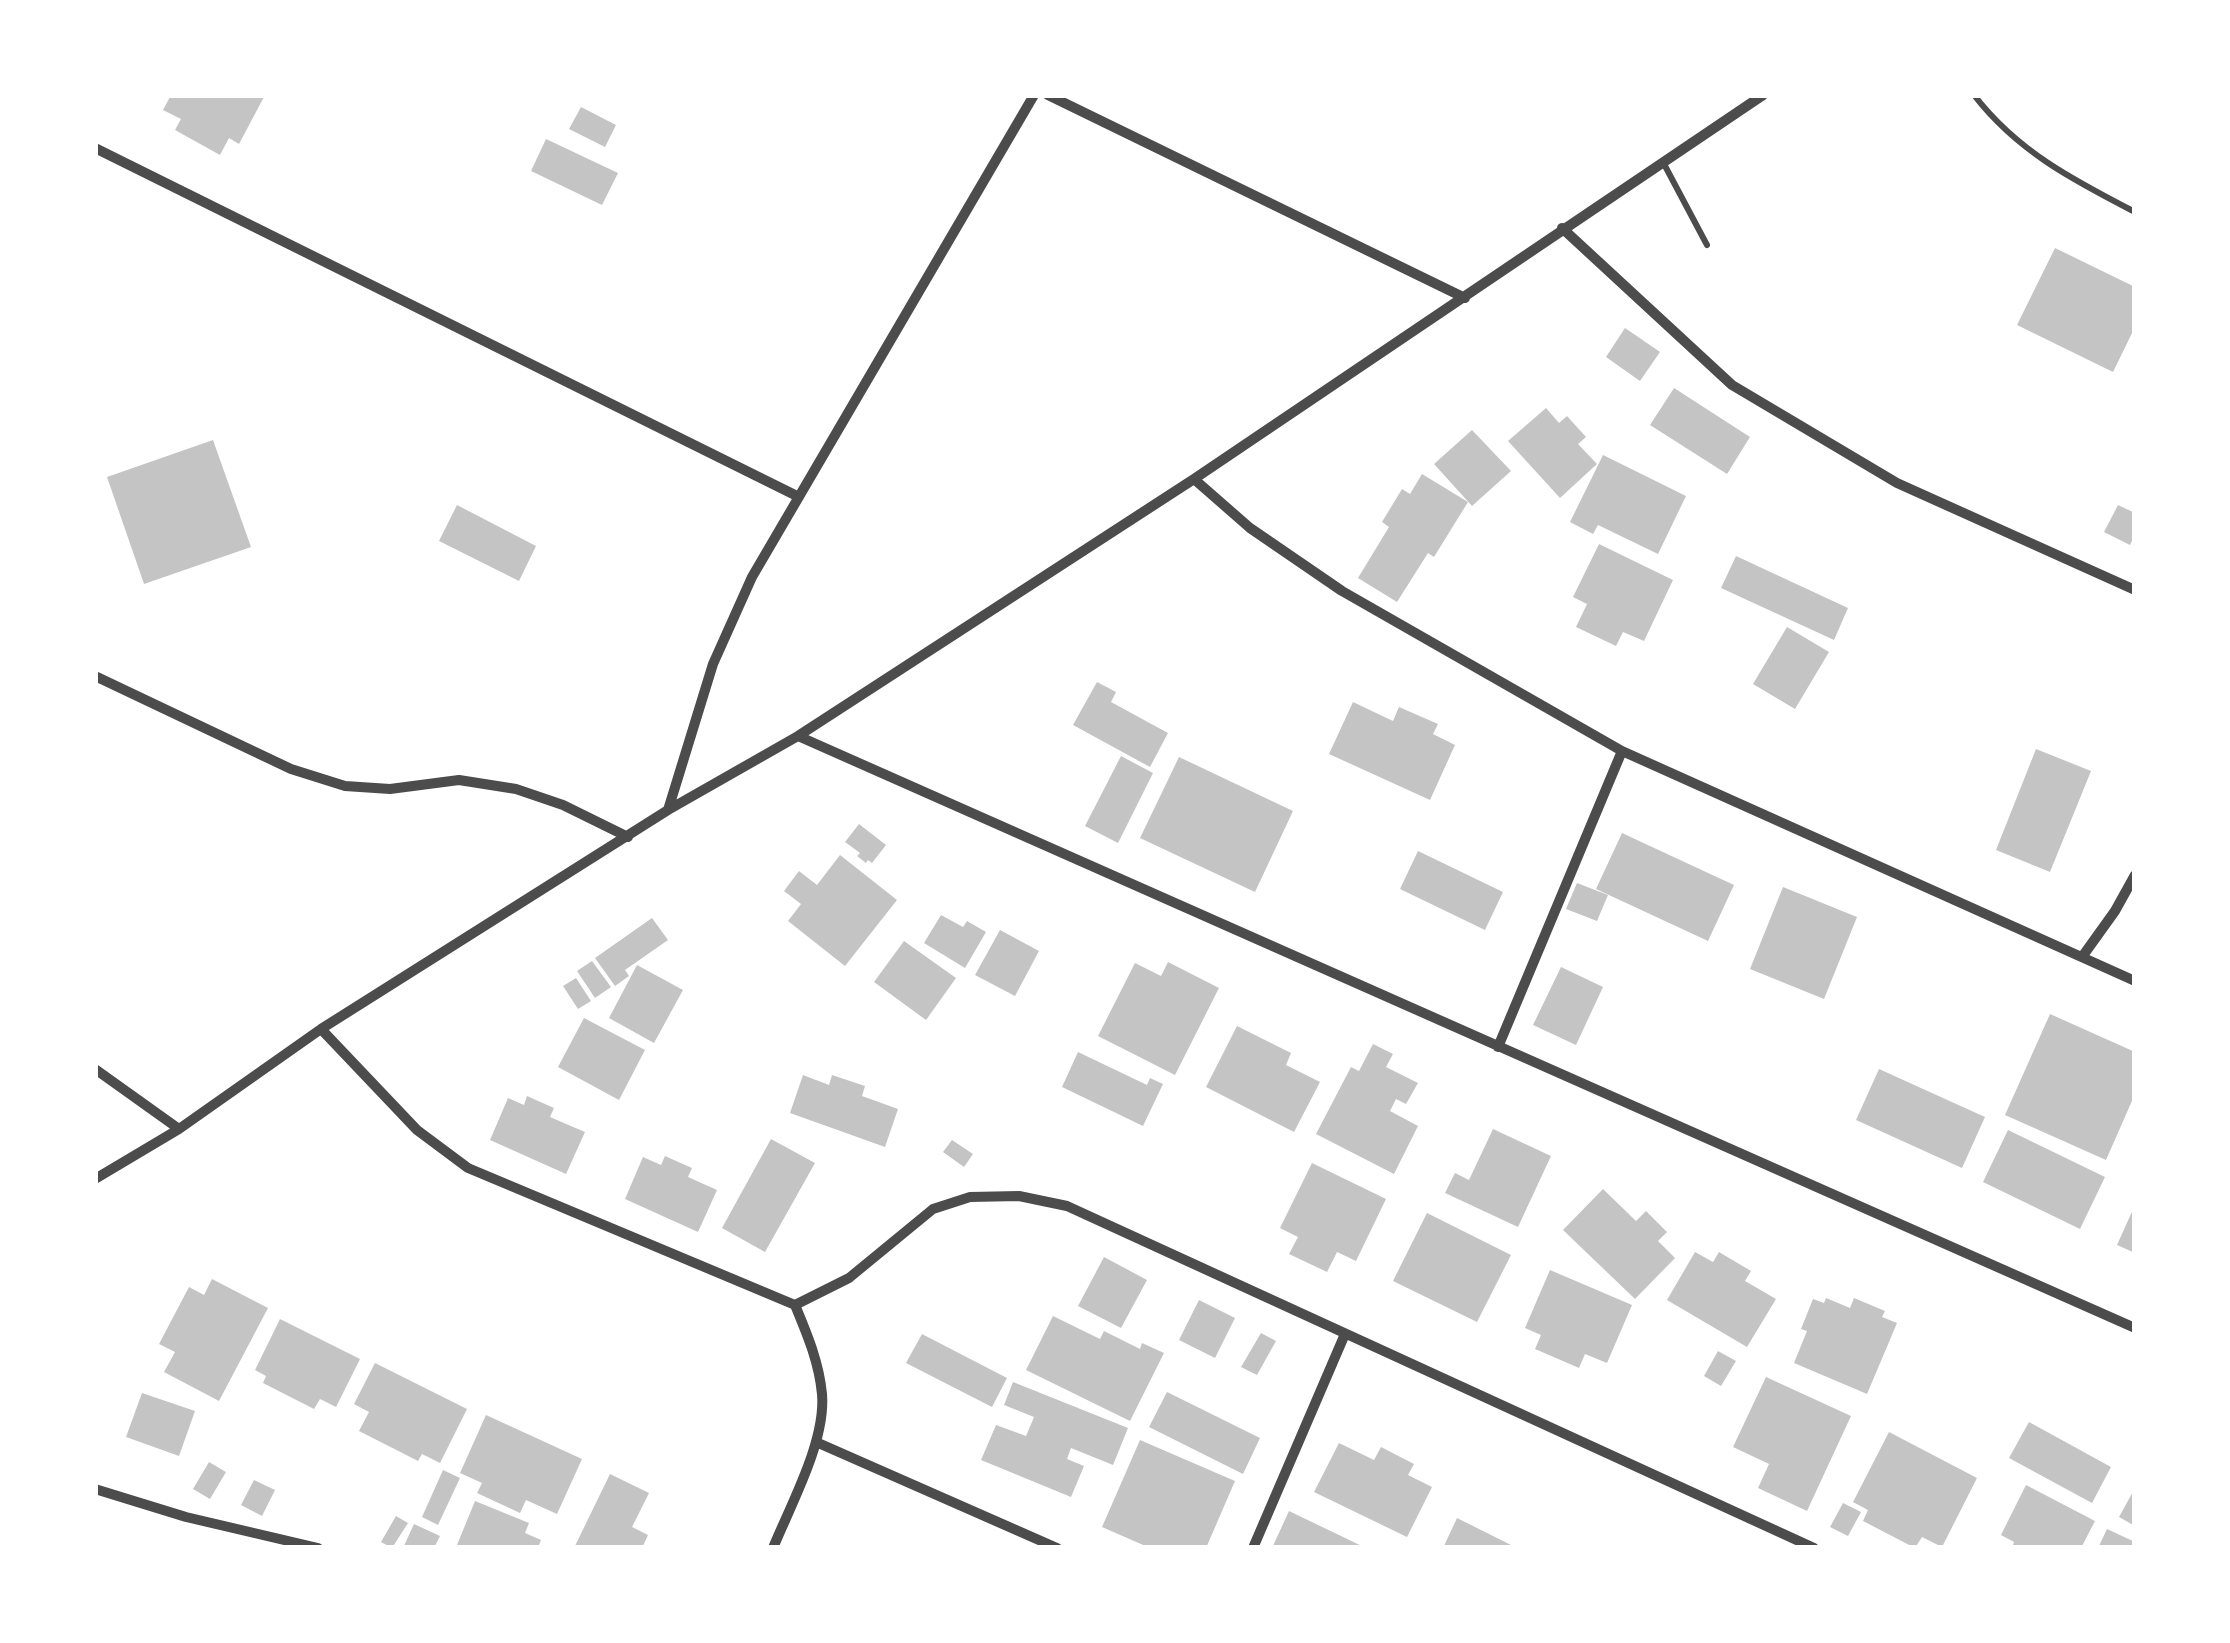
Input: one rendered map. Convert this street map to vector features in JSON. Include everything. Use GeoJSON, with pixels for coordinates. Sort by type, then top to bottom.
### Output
{"type":"FeatureCollection","features":[{"type":"Feature","properties":{"kind":"street"},"geometry":{"type":"LineString","coordinates":[[668,810],[714,664],[752,576],[1034,95]]}},
{"type":"Feature","properties":{"kind":"street"},"geometry":{"type":"LineString","coordinates":[[1048,95],[1465,298]]}},
{"type":"Feature","properties":{"kind":"street"},"geometry":{"type":"LineString","coordinates":[[95,1179],[180,1128],[322,1029],[668,810],[798,736],[1194,479],[1764,95]]}},
{"type":"Feature","properties":{"kind":"street"},"geometry":{"type":"LineString","coordinates":[[95,148],[798,497]]}},
{"type":"Feature","properties":{"kind":"street"},"geometry":{"type":"LineString","coordinates":[[1562,228],[1732,385],[1898,483],[2135,590]]}},
{"type":"Feature","properties":{"kind":"street"},"geometry":{"type":"LineString","coordinates":[[1194,479],[1250,528],[1342,591],[1622,751],[2135,980]]}},
{"type":"Feature","properties":{"kind":"street"},"geometry":{"type":"LineString","coordinates":[[95,676],[290,769],[345,786],[390,789],[460,780],[516,789],[563,806],[628,838]]}},
{"type":"Feature","properties":{"kind":"street"},"geometry":{"type":"LineString","coordinates":[[798,736],[2135,1328]]}},
{"type":"Feature","properties":{"kind":"street"},"geometry":{"type":"LineString","coordinates":[[1498,1047],[1622,751]]}},
{"type":"Feature","properties":{"kind":"street"},"geometry":{"type":"LineString","coordinates":[[2082,957],[2115,912],[2135,875]]}},
{"type":"Feature","properties":{"kind":"street"},"geometry":{"type":"LineString","coordinates":[[322,1029],[417,1130],[468,1168],[795,1305],[814,1348],[822,1415],[816,1442],[773,1548]]}},
{"type":"Feature","properties":{"kind":"street"},"geometry":{"type":"LineString","coordinates":[[95,1070],[180,1128]]}},
{"type":"Feature","properties":{"kind":"street"},"geometry":{"type":"LineString","coordinates":[[795,1305],[849,1278],[933,1209],[970,1197],[1019,1196],[1067,1206],[1814,1548]]}},
{"type":"Feature","properties":{"kind":"street"},"geometry":{"type":"LineString","coordinates":[[1254,1548],[1346,1334]]}},
{"type":"Feature","properties":{"kind":"street"},"geometry":{"type":"LineString","coordinates":[[816,1442],[1057,1548]]}},
{"type":"Feature","properties":{"kind":"street"},"geometry":{"type":"LineString","coordinates":[[95,1489],[186,1517],[318,1548]]}},
{"type":"Feature","properties":{"kind":"lane"},"geometry":{"type":"LineString","coordinates":[[1974,95],[2018,144],[2042,162],[2135,212]]}},
{"type":"Feature","properties":{"kind":"lane"},"geometry":{"type":"LineString","coordinates":[[1664,164],[1707,245]]}},
{"type":"Feature","properties":{"kind":"building"},"geometry":{"type":"Polygon","coordinates":[[[171,95],[265,95],[239,144],[229,138],[220,155],[175,130],[181,119],[163,110],[171,95]]]}},
{"type":"Feature","properties":{"kind":"building"},"geometry":{"type":"Polygon","coordinates":[[[581,107],[616,125],[605,147],[569,129],[581,107]]]}},
{"type":"Feature","properties":{"kind":"building"},"geometry":{"type":"Polygon","coordinates":[[[546,139],[618,173],[602,205],[531,171],[546,139]]]}},
{"type":"Feature","properties":{"kind":"building"},"geometry":{"type":"Polygon","coordinates":[[[2055,248],[2135,287],[2135,327],[2113,372],[2017,325],[2055,248]]]}},
{"type":"Feature","properties":{"kind":"building"},"geometry":{"type":"Polygon","coordinates":[[[1625,328],[1660,352],[1640,381],[1606,357],[1625,328]]]}},
{"type":"Feature","properties":{"kind":"building"},"geometry":{"type":"Polygon","coordinates":[[[1674,388],[1750,437],[1727,474],[1650,425],[1674,388]]]}},
{"type":"Feature","properties":{"kind":"building"},"geometry":{"type":"Polygon","coordinates":[[[1546,408],[1559,423],[1567,416],[1586,437],[1578,444],[1597,464],[1560,498],[1508,441],[1546,408]]]}},
{"type":"Feature","properties":{"kind":"building"},"geometry":{"type":"Polygon","coordinates":[[[1472,430],[1511,471],[1472,506],[1434,464],[1472,430]]]}},
{"type":"Feature","properties":{"kind":"building"},"geometry":{"type":"Polygon","coordinates":[[[213,440],[251,547],[144,584],[107,477],[213,440]]]}},
{"type":"Feature","properties":{"kind":"building"},"geometry":{"type":"Polygon","coordinates":[[[1603,455],[1686,496],[1658,554],[1598,525],[1593,534],[1570,522],[1603,455]]]}},
{"type":"Feature","properties":{"kind":"building"},"geometry":{"type":"Polygon","coordinates":[[[1422,474],[1468,502],[1434,557],[1428,553],[1397,602],[1358,578],[1389,527],[1382,522],[1402,489],[1410,494],[1422,474]]]}},
{"type":"Feature","properties":{"kind":"building"},"geometry":{"type":"Polygon","coordinates":[[[457,505],[536,546],[519,581],[439,541],[457,505]]]}},
{"type":"Feature","properties":{"kind":"building"},"geometry":{"type":"Polygon","coordinates":[[[2118,505],[2135,513],[2135,534],[2130,545],[2104,532],[2118,505]]]}},
{"type":"Feature","properties":{"kind":"building"},"geometry":{"type":"Polygon","coordinates":[[[1599,544],[1673,580],[1644,641],[1623,632],[1616,646],[1576,627],[1587,604],[1573,597],[1599,544]]]}},
{"type":"Feature","properties":{"kind":"building"},"geometry":{"type":"Polygon","coordinates":[[[1736,556],[1848,608],[1834,640],[1721,588],[1736,556]]]}},
{"type":"Feature","properties":{"kind":"building"},"geometry":{"type":"Polygon","coordinates":[[[1787,627],[1829,652],[1795,709],[1753,684],[1787,627]]]}},
{"type":"Feature","properties":{"kind":"building"},"geometry":{"type":"Polygon","coordinates":[[[1097,682],[1116,692],[1111,702],[1168,733],[1150,767],[1073,725],[1097,682]]]}},
{"type":"Feature","properties":{"kind":"building"},"geometry":{"type":"Polygon","coordinates":[[[1353,702],[1393,721],[1399,707],[1438,724],[1433,734],[1455,745],[1430,800],[1329,754],[1353,702]]]}},
{"type":"Feature","properties":{"kind":"building"},"geometry":{"type":"Polygon","coordinates":[[[2036,749],[2091,771],[2050,872],[1996,850],[2036,749]]]}},
{"type":"Feature","properties":{"kind":"building"},"geometry":{"type":"Polygon","coordinates":[[[1121,756],[1153,773],[1118,843],[1085,826],[1121,756]]]}},
{"type":"Feature","properties":{"kind":"building"},"geometry":{"type":"Polygon","coordinates":[[[1179,757],[1293,811],[1255,892],[1140,838],[1179,757]]]}},
{"type":"Feature","properties":{"kind":"building"},"geometry":{"type":"Polygon","coordinates":[[[859,824],[886,845],[872,863],[857,856],[860,853],[845,842],[859,824]]]}},
{"type":"Feature","properties":{"kind":"building"},"geometry":{"type":"Polygon","coordinates":[[[1622,833],[1734,885],[1708,941],[1596,889],[1622,833]]]}},
{"type":"Feature","properties":{"kind":"building"},"geometry":{"type":"Polygon","coordinates":[[[1418,851],[1503,892],[1485,930],[1400,889],[1418,851]]]}},
{"type":"Feature","properties":{"kind":"building"},"geometry":{"type":"Polygon","coordinates":[[[840,855],[897,900],[845,966],[788,921],[801,904],[784,891],[799,871],[817,885],[840,855]]]}},
{"type":"Feature","properties":{"kind":"building"},"geometry":{"type":"Polygon","coordinates":[[[1577,883],[1608,895],[1597,921],[1566,909],[1577,883]]]}},
{"type":"Feature","properties":{"kind":"building"},"geometry":{"type":"Polygon","coordinates":[[[1783,887],[1857,917],[1824,999],[1750,969],[1783,887]]]}},
{"type":"Feature","properties":{"kind":"building"},"geometry":{"type":"Polygon","coordinates":[[[941,915],[963,927],[967,921],[986,932],[965,968],[924,943],[941,915]]]}},
{"type":"Feature","properties":{"kind":"building"},"geometry":{"type":"Polygon","coordinates":[[[652,918],[668,940],[625,970],[629,976],[615,986],[595,958],[652,918]]]}},
{"type":"Feature","properties":{"kind":"building"},"geometry":{"type":"Polygon","coordinates":[[[1000,930],[1039,951],[1015,996],[975,975],[1000,930]]]}},
{"type":"Feature","properties":{"kind":"building"},"geometry":{"type":"Polygon","coordinates":[[[904,941],[956,978],[926,1020],[874,982],[904,941]]]}},
{"type":"Feature","properties":{"kind":"building"},"geometry":{"type":"Polygon","coordinates":[[[592,961],[611,987],[595,998],[577,971],[592,961]]]}},
{"type":"Feature","properties":{"kind":"building"},"geometry":{"type":"Polygon","coordinates":[[[1168,962],[1219,988],[1175,1075],[1098,1036],[1135,963],[1161,976],[1168,962]]]}},
{"type":"Feature","properties":{"kind":"building"},"geometry":{"type":"Polygon","coordinates":[[[637,965],[683,990],[654,1043],[609,1018],[637,965]]]}},
{"type":"Feature","properties":{"kind":"building"},"geometry":{"type":"Polygon","coordinates":[[[1561,967],[1603,987],[1576,1045],[1533,1025],[1561,967]]]}},
{"type":"Feature","properties":{"kind":"building"},"geometry":{"type":"Polygon","coordinates":[[[576,978],[591,1001],[578,1009],[563,986],[576,978]]]}},
{"type":"Feature","properties":{"kind":"building"},"geometry":{"type":"Polygon","coordinates":[[[2050,1014],[2135,1052],[2135,1094],[2106,1160],[2005,1115],[2050,1014]]]}},
{"type":"Feature","properties":{"kind":"building"},"geometry":{"type":"Polygon","coordinates":[[[584,1018],[645,1050],[619,1100],[558,1067],[584,1018]]]}},
{"type":"Feature","properties":{"kind":"building"},"geometry":{"type":"Polygon","coordinates":[[[1237,1026],[1291,1053],[1286,1065],[1320,1082],[1294,1132],[1206,1087],[1237,1026]]]}},
{"type":"Feature","properties":{"kind":"building"},"geometry":{"type":"Polygon","coordinates":[[[1373,1044],[1393,1054],[1386,1067],[1418,1083],[1406,1104],[1396,1099],[1390,1111],[1418,1126],[1394,1174],[1316,1134],[1351,1067],[1359,1071],[1373,1044]]]}},
{"type":"Feature","properties":{"kind":"building"},"geometry":{"type":"Polygon","coordinates":[[[1078,1052],[1147,1085],[1150,1078],[1163,1084],[1143,1126],[1062,1087],[1078,1052]]]}},
{"type":"Feature","properties":{"kind":"building"},"geometry":{"type":"Polygon","coordinates":[[[1879,1069],[1985,1117],[1962,1168],[1856,1120],[1879,1069]]]}},
{"type":"Feature","properties":{"kind":"building"},"geometry":{"type":"Polygon","coordinates":[[[803,1075],[829,1085],[832,1075],[865,1086],[862,1096],[898,1109],[885,1147],[790,1113],[803,1075]]]}},
{"type":"Feature","properties":{"kind":"building"},"geometry":{"type":"Polygon","coordinates":[[[527,1096],[554,1108],[550,1117],[585,1132],[566,1174],[490,1140],[508,1098],[524,1105],[527,1096]]]}},
{"type":"Feature","properties":{"kind":"building"},"geometry":{"type":"Polygon","coordinates":[[[1493,1129],[1551,1156],[1518,1227],[1445,1193],[1455,1173],[1469,1180],[1493,1129]]]}},
{"type":"Feature","properties":{"kind":"building"},"geometry":{"type":"Polygon","coordinates":[[[2008,1130],[2105,1177],[2080,1229],[1983,1182],[2008,1130]]]}},
{"type":"Feature","properties":{"kind":"building"},"geometry":{"type":"Polygon","coordinates":[[[771,1139],[815,1163],[765,1252],[722,1228],[771,1139]]]}},
{"type":"Feature","properties":{"kind":"building"},"geometry":{"type":"Polygon","coordinates":[[[952,1140],[973,1154],[964,1167],[943,1152],[952,1140]]]}},
{"type":"Feature","properties":{"kind":"building"},"geometry":{"type":"Polygon","coordinates":[[[665,1156],[692,1168],[688,1177],[717,1190],[698,1232],[625,1199],[643,1157],[661,1165],[665,1156]]]}},
{"type":"Feature","properties":{"kind":"building"},"geometry":{"type":"Polygon","coordinates":[[[1312,1163],[1386,1199],[1356,1261],[1337,1252],[1327,1272],[1289,1254],[1298,1237],[1280,1228],[1312,1163]]]}},
{"type":"Feature","properties":{"kind":"building"},"geometry":{"type":"Polygon","coordinates":[[[1603,1189],[1636,1221],[1646,1211],[1667,1232],[1658,1241],[1675,1258],[1635,1299],[1563,1230],[1603,1189]]]}},
{"type":"Feature","properties":{"kind":"building"},"geometry":{"type":"Polygon","coordinates":[[[2135,1205],[2135,1253],[2117,1245],[2135,1205]]]}},
{"type":"Feature","properties":{"kind":"building"},"geometry":{"type":"Polygon","coordinates":[[[1427,1213],[1511,1255],[1477,1322],[1393,1281],[1427,1213]]]}},
{"type":"Feature","properties":{"kind":"building"},"geometry":{"type":"Polygon","coordinates":[[[1695,1252],[1713,1262],[1719,1252],[1751,1271],[1745,1281],[1776,1299],[1747,1347],[1667,1300],[1695,1252]]]}},
{"type":"Feature","properties":{"kind":"building"},"geometry":{"type":"Polygon","coordinates":[[[1104,1257],[1147,1280],[1121,1328],[1078,1306],[1104,1257]]]}},
{"type":"Feature","properties":{"kind":"building"},"geometry":{"type":"Polygon","coordinates":[[[1550,1270],[1632,1305],[1607,1363],[1585,1354],[1579,1368],[1535,1349],[1541,1335],[1525,1328],[1550,1270]]]}},
{"type":"Feature","properties":{"kind":"building"},"geometry":{"type":"Polygon","coordinates":[[[212,1279],[268,1308],[219,1401],[164,1372],[175,1352],[159,1344],[189,1287],[204,1295],[212,1279]]]}},
{"type":"Feature","properties":{"kind":"building"},"geometry":{"type":"Polygon","coordinates":[[[1826,1298],[1850,1308],[1854,1298],[1885,1311],[1882,1317],[1897,1323],[1867,1394],[1794,1363],[1807,1331],[1801,1329],[1813,1299],[1824,1303],[1826,1298]]]}},
{"type":"Feature","properties":{"kind":"building"},"geometry":{"type":"Polygon","coordinates":[[[1199,1300],[1235,1318],[1215,1358],[1179,1340],[1199,1300]]]}},
{"type":"Feature","properties":{"kind":"building"},"geometry":{"type":"Polygon","coordinates":[[[1053,1316],[1100,1339],[1104,1331],[1140,1349],[1142,1343],[1164,1353],[1130,1421],[1026,1370],[1053,1316]]]}},
{"type":"Feature","properties":{"kind":"building"},"geometry":{"type":"Polygon","coordinates":[[[280,1319],[360,1359],[336,1407],[320,1399],[314,1409],[263,1383],[266,1376],[255,1370],[280,1319]]]}},
{"type":"Feature","properties":{"kind":"building"},"geometry":{"type":"Polygon","coordinates":[[[1261,1333],[1276,1341],[1257,1375],[1241,1367],[1261,1333]]]}},
{"type":"Feature","properties":{"kind":"building"},"geometry":{"type":"Polygon","coordinates":[[[922,1334],[1007,1378],[992,1407],[906,1363],[922,1334]]]}},
{"type":"Feature","properties":{"kind":"building"},"geometry":{"type":"Polygon","coordinates":[[[1718,1351],[1736,1361],[1721,1386],[1704,1376],[1718,1351]]]}},
{"type":"Feature","properties":{"kind":"building"},"geometry":{"type":"Polygon","coordinates":[[[375,1363],[467,1409],[440,1463],[422,1454],[418,1461],[359,1431],[369,1412],[354,1404],[375,1363]]]}},
{"type":"Feature","properties":{"kind":"building"},"geometry":{"type":"Polygon","coordinates":[[[1766,1377],[1851,1416],[1807,1511],[1758,1488],[1769,1464],[1733,1447],[1766,1377]]]}},
{"type":"Feature","properties":{"kind":"building"},"geometry":{"type":"Polygon","coordinates":[[[1013,1382],[1128,1428],[1113,1465],[1071,1448],[1067,1459],[1084,1466],[1071,1497],[981,1460],[996,1425],[1026,1436],[1034,1417],[1004,1405],[1013,1382]]]}},
{"type":"Feature","properties":{"kind":"building"},"geometry":{"type":"Polygon","coordinates":[[[1167,1392],[1260,1438],[1243,1474],[1149,1427],[1167,1392]]]}},
{"type":"Feature","properties":{"kind":"building"},"geometry":{"type":"Polygon","coordinates":[[[142,1393],[195,1411],[179,1456],[126,1437],[142,1393]]]}},
{"type":"Feature","properties":{"kind":"building"},"geometry":{"type":"Polygon","coordinates":[[[486,1415],[582,1459],[557,1514],[526,1500],[520,1513],[477,1493],[482,1483],[460,1473],[486,1415]]]}},
{"type":"Feature","properties":{"kind":"building"},"geometry":{"type":"Polygon","coordinates":[[[2029,1422],[2111,1467],[2092,1503],[2009,1458],[2029,1422]]]}},
{"type":"Feature","properties":{"kind":"building"},"geometry":{"type":"Polygon","coordinates":[[[1889,1432],[1977,1478],[1942,1547],[1922,1537],[1915,1548],[1863,1521],[1868,1510],[1853,1502],[1889,1432]]]}},
{"type":"Feature","properties":{"kind":"building"},"geometry":{"type":"Polygon","coordinates":[[[1140,1440],[1235,1481],[1206,1548],[1150,1548],[1102,1527],[1140,1440]]]}},
{"type":"Feature","properties":{"kind":"building"},"geometry":{"type":"Polygon","coordinates":[[[1339,1443],[1374,1460],[1381,1447],[1414,1464],[1408,1475],[1432,1487],[1407,1537],[1314,1492],[1339,1443]]]}},
{"type":"Feature","properties":{"kind":"building"},"geometry":{"type":"Polygon","coordinates":[[[209,1462],[226,1472],[210,1499],[193,1489],[209,1462]]]}},
{"type":"Feature","properties":{"kind":"building"},"geometry":{"type":"Polygon","coordinates":[[[443,1470],[460,1478],[438,1525],[422,1517],[443,1470]]]}},
{"type":"Feature","properties":{"kind":"building"},"geometry":{"type":"Polygon","coordinates":[[[610,1474],[649,1493],[632,1527],[648,1535],[642,1548],[574,1548],[610,1474]]]}},
{"type":"Feature","properties":{"kind":"building"},"geometry":{"type":"Polygon","coordinates":[[[254,1480],[275,1490],[262,1516],[241,1505],[254,1480]]]}},
{"type":"Feature","properties":{"kind":"building"},"geometry":{"type":"Polygon","coordinates":[[[2026,1485],[2095,1521],[2081,1548],[2012,1548],[2014,1542],[2001,1535],[2026,1485]]]}},
{"type":"Feature","properties":{"kind":"building"},"geometry":{"type":"Polygon","coordinates":[[[2135,1488],[2135,1526],[2119,1517],[2135,1488]]]}},
{"type":"Feature","properties":{"kind":"building"},"geometry":{"type":"Polygon","coordinates":[[[475,1501],[529,1523],[525,1533],[541,1540],[538,1548],[457,1545],[475,1501]]]}},
{"type":"Feature","properties":{"kind":"building"},"geometry":{"type":"Polygon","coordinates":[[[1843,1503],[1861,1512],[1848,1536],[1830,1527],[1843,1503]]]}},
{"type":"Feature","properties":{"kind":"building"},"geometry":{"type":"Polygon","coordinates":[[[1289,1511],[1366,1548],[1272,1548],[1289,1511]]]}},
{"type":"Feature","properties":{"kind":"building"},"geometry":{"type":"Polygon","coordinates":[[[396,1516],[408,1523],[392,1548],[381,1542],[396,1516]]]}},
{"type":"Feature","properties":{"kind":"building"},"geometry":{"type":"Polygon","coordinates":[[[1457,1518],[1517,1548],[1443,1548],[1457,1518]]]}},
{"type":"Feature","properties":{"kind":"building"},"geometry":{"type":"Polygon","coordinates":[[[414,1524],[440,1536],[434,1548],[403,1548],[414,1524]]]}},
{"type":"Feature","properties":{"kind":"building"},"geometry":{"type":"Polygon","coordinates":[[[2107,1529],[2135,1542],[2135,1548],[2098,1548],[2107,1529]]]}}]}
